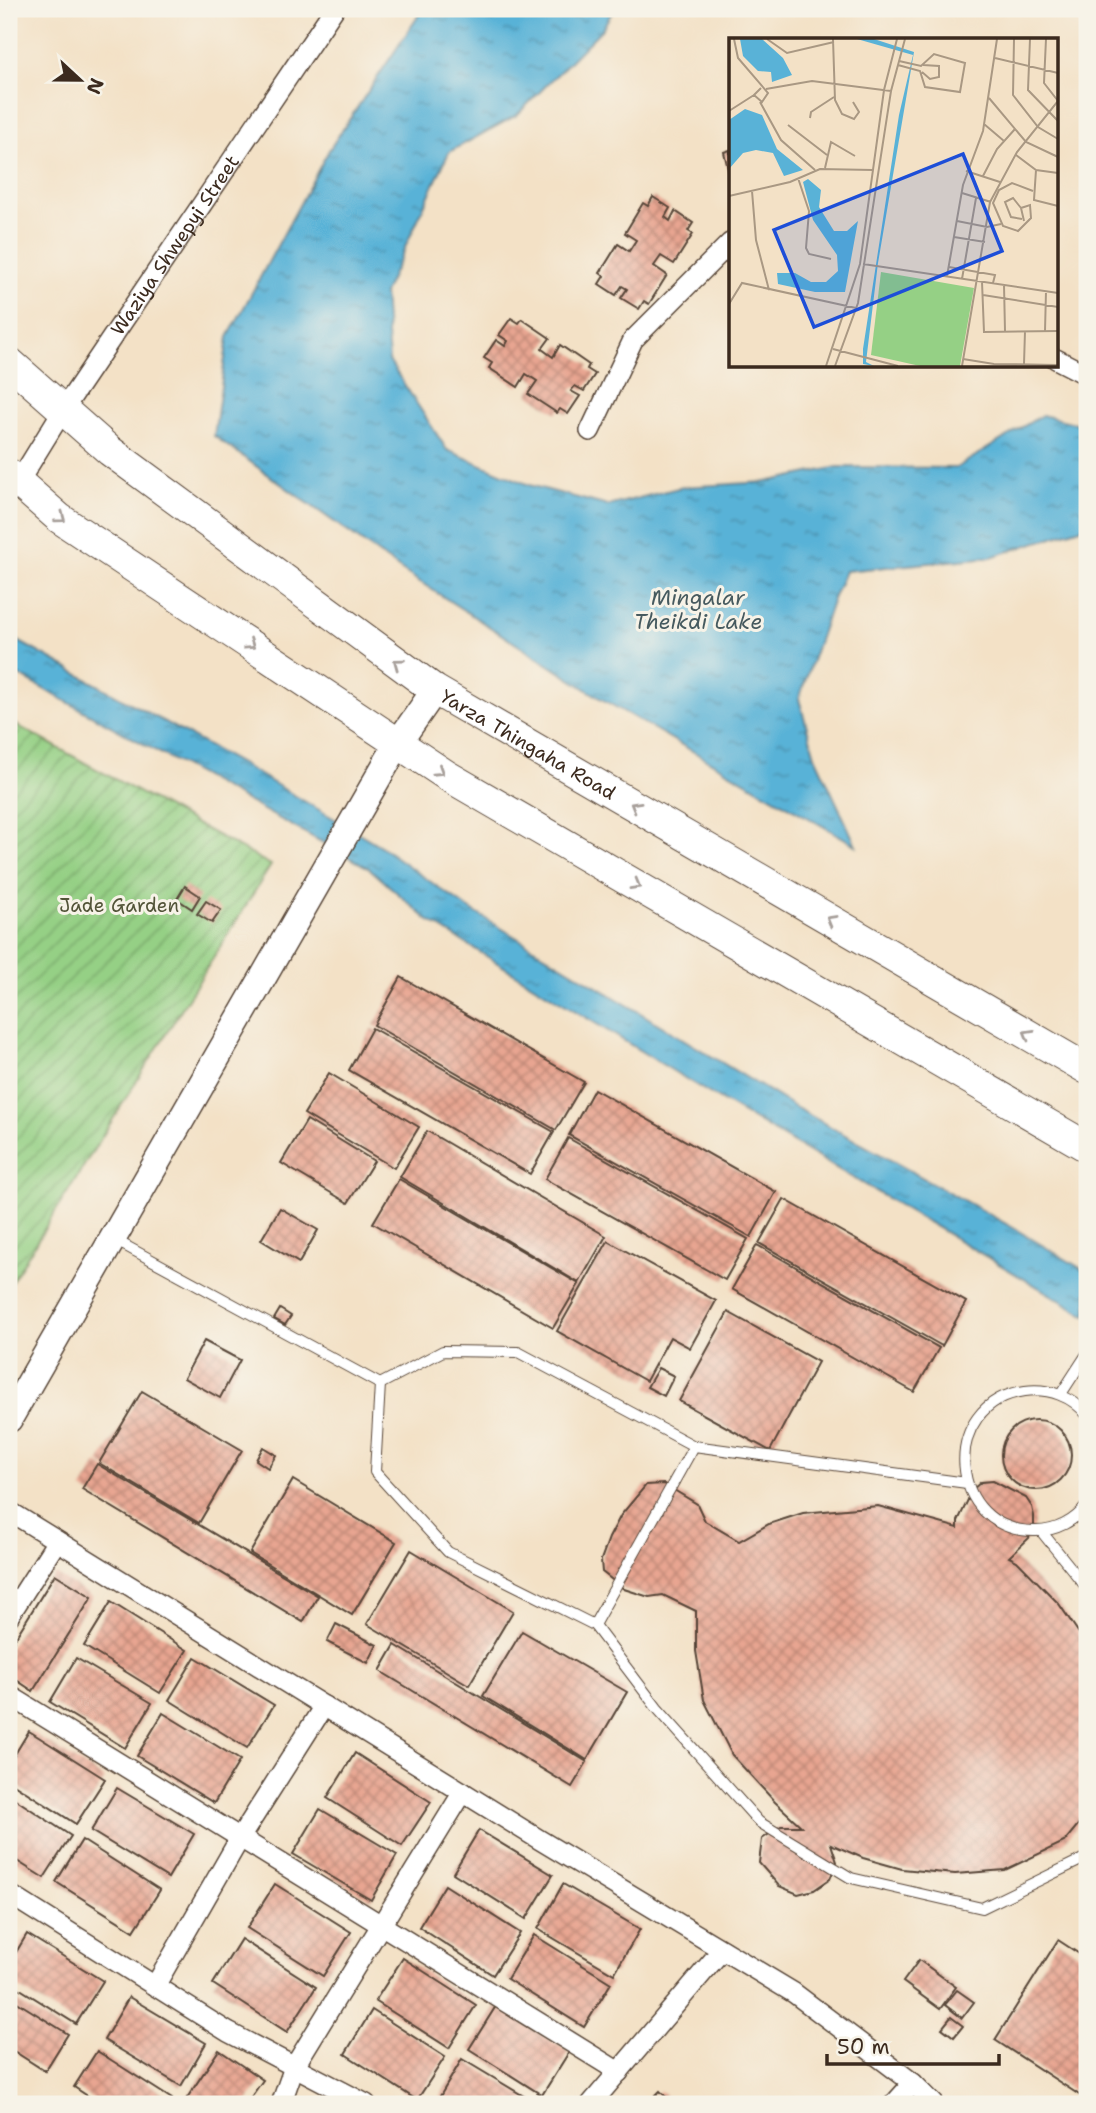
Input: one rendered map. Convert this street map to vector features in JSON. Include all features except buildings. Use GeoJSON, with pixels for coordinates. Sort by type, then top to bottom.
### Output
{"type":"FeatureCollection","features":[{"type":"Feature","properties":{"kind":"main road","name":"Yarza Thingaha Road"},"geometry":{"type":"LineString","coordinates":[[9,362],[110,450],[435,690],[1087,1069]]}},
{"type":"Feature","properties":{"kind":"main road"},"geometry":{"type":"LineString","coordinates":[[13,478],[59,517],[446,775],[1087,1147]]}},
{"type":"Feature","properties":{"kind":"street","name":"Waziya Shwepyi Street"},"geometry":{"type":"LineString","coordinates":[[13,478],[63,410],[334,9]]}},
{"type":"Feature","properties":{"kind":"street"},"geometry":{"type":"LineString","coordinates":[[590,431],[633,340],[729,244]]}},
{"type":"Feature","properties":{"kind":"street"},"geometry":{"type":"LineString","coordinates":[[1058,360],[1087,374]]}},
{"type":"Feature","properties":{"kind":"street"},"geometry":{"type":"LineString","coordinates":[[9,1419],[398,743],[435,690]]}},
{"type":"Feature","properties":{"kind":"street"},"geometry":{"type":"LineString","coordinates":[[9,1511],[463,1793],[794,1993],[913,2083],[934,2104]]}},
{"type":"Feature","properties":{"kind":"street"},"geometry":{"type":"LineString","coordinates":[[9,1616],[57,1541]]}},
{"type":"Feature","properties":{"kind":"street"},"geometry":{"type":"LineString","coordinates":[[9,1695],[619,2072]]}},
{"type":"Feature","properties":{"kind":"street"},"geometry":{"type":"LineString","coordinates":[[155,1986],[240,1838],[324,1706]]}},
{"type":"Feature","properties":{"kind":"street"},"geometry":{"type":"LineString","coordinates":[[281,2104],[295,2067],[463,1793]]}},
{"type":"Feature","properties":{"kind":"street"},"geometry":{"type":"LineString","coordinates":[[9,1894],[228,2032],[366,2104]]}},
{"type":"Feature","properties":{"kind":"street"},"geometry":{"type":"LineString","coordinates":[[591,2104],[722,1950]]}},
{"type":"Feature","properties":{"kind":"street"},"geometry":{"type":"LineString","coordinates":[[894,2104],[913,2083]]}},
{"type":"Feature","properties":{"kind":"lane"},"geometry":{"type":"LineString","coordinates":[[113,1238],[380,1384]]}},
{"type":"Feature","properties":{"kind":"lane"},"geometry":{"type":"LineString","coordinates":[[380,1384],[443,1351],[518,1352],[694,1446],[967,1483]]}},
{"type":"Feature","properties":{"kind":"lane"},"geometry":{"type":"LineString","coordinates":[[1061,1394],[1087,1354]]}},
{"type":"Feature","properties":{"kind":"lane"},"geometry":{"type":"LineString","coordinates":[[380,1384],[375,1472],[449,1552],[594,1625],[657,1708],[759,1822],[852,1878],[982,1908],[1087,1857]]}},
{"type":"Feature","properties":{"kind":"lane"},"geometry":{"type":"LineString","coordinates":[[1087,1415],[1061,1394],[1042,1390],[1011,1394],[984,1410],[975,1422],[964,1452],[967,1483],[978,1504],[995,1520],[1010,1527],[1025,1531],[1056,1528],[1070,1521],[1087,1505]]}},
{"type":"Feature","properties":{"kind":"lane"},"geometry":{"type":"LineString","coordinates":[[594,1625],[694,1446]]}},
{"type":"Feature","properties":{"kind":"lane"},"geometry":{"type":"LineString","coordinates":[[1041,1531],[1087,1588]]}},
{"type":"Feature","properties":{"kind":"green space","name":"Jade Garden"},"geometry":{"type":"Polygon","coordinates":[[[9,721],[271,865],[9,1286],[9,721]]]}},
{"type":"Feature","properties":{"kind":"water","name":"Mingalar Theikdi Lake"},"geometry":{"type":"Polygon","coordinates":[[[423,9],[614,9],[602,29],[517,115],[449,152],[384,293],[389,361],[447,450],[529,485],[608,506],[682,487],[766,482],[838,467],[956,468],[1042,415],[1087,426],[1087,526],[991,557],[845,571],[799,699],[815,756],[856,845],[600,698],[400,569],[214,436],[228,337],[329,150],[423,9]]]}},
{"type":"Feature","properties":{"kind":"water"},"geometry":{"type":"Polygon","coordinates":[[[9,636],[246,767],[379,845],[463,905],[798,1109],[1010,1226],[1087,1272],[1087,1316],[704,1090],[428,920],[369,868],[9,670],[9,636]]]}}]}
